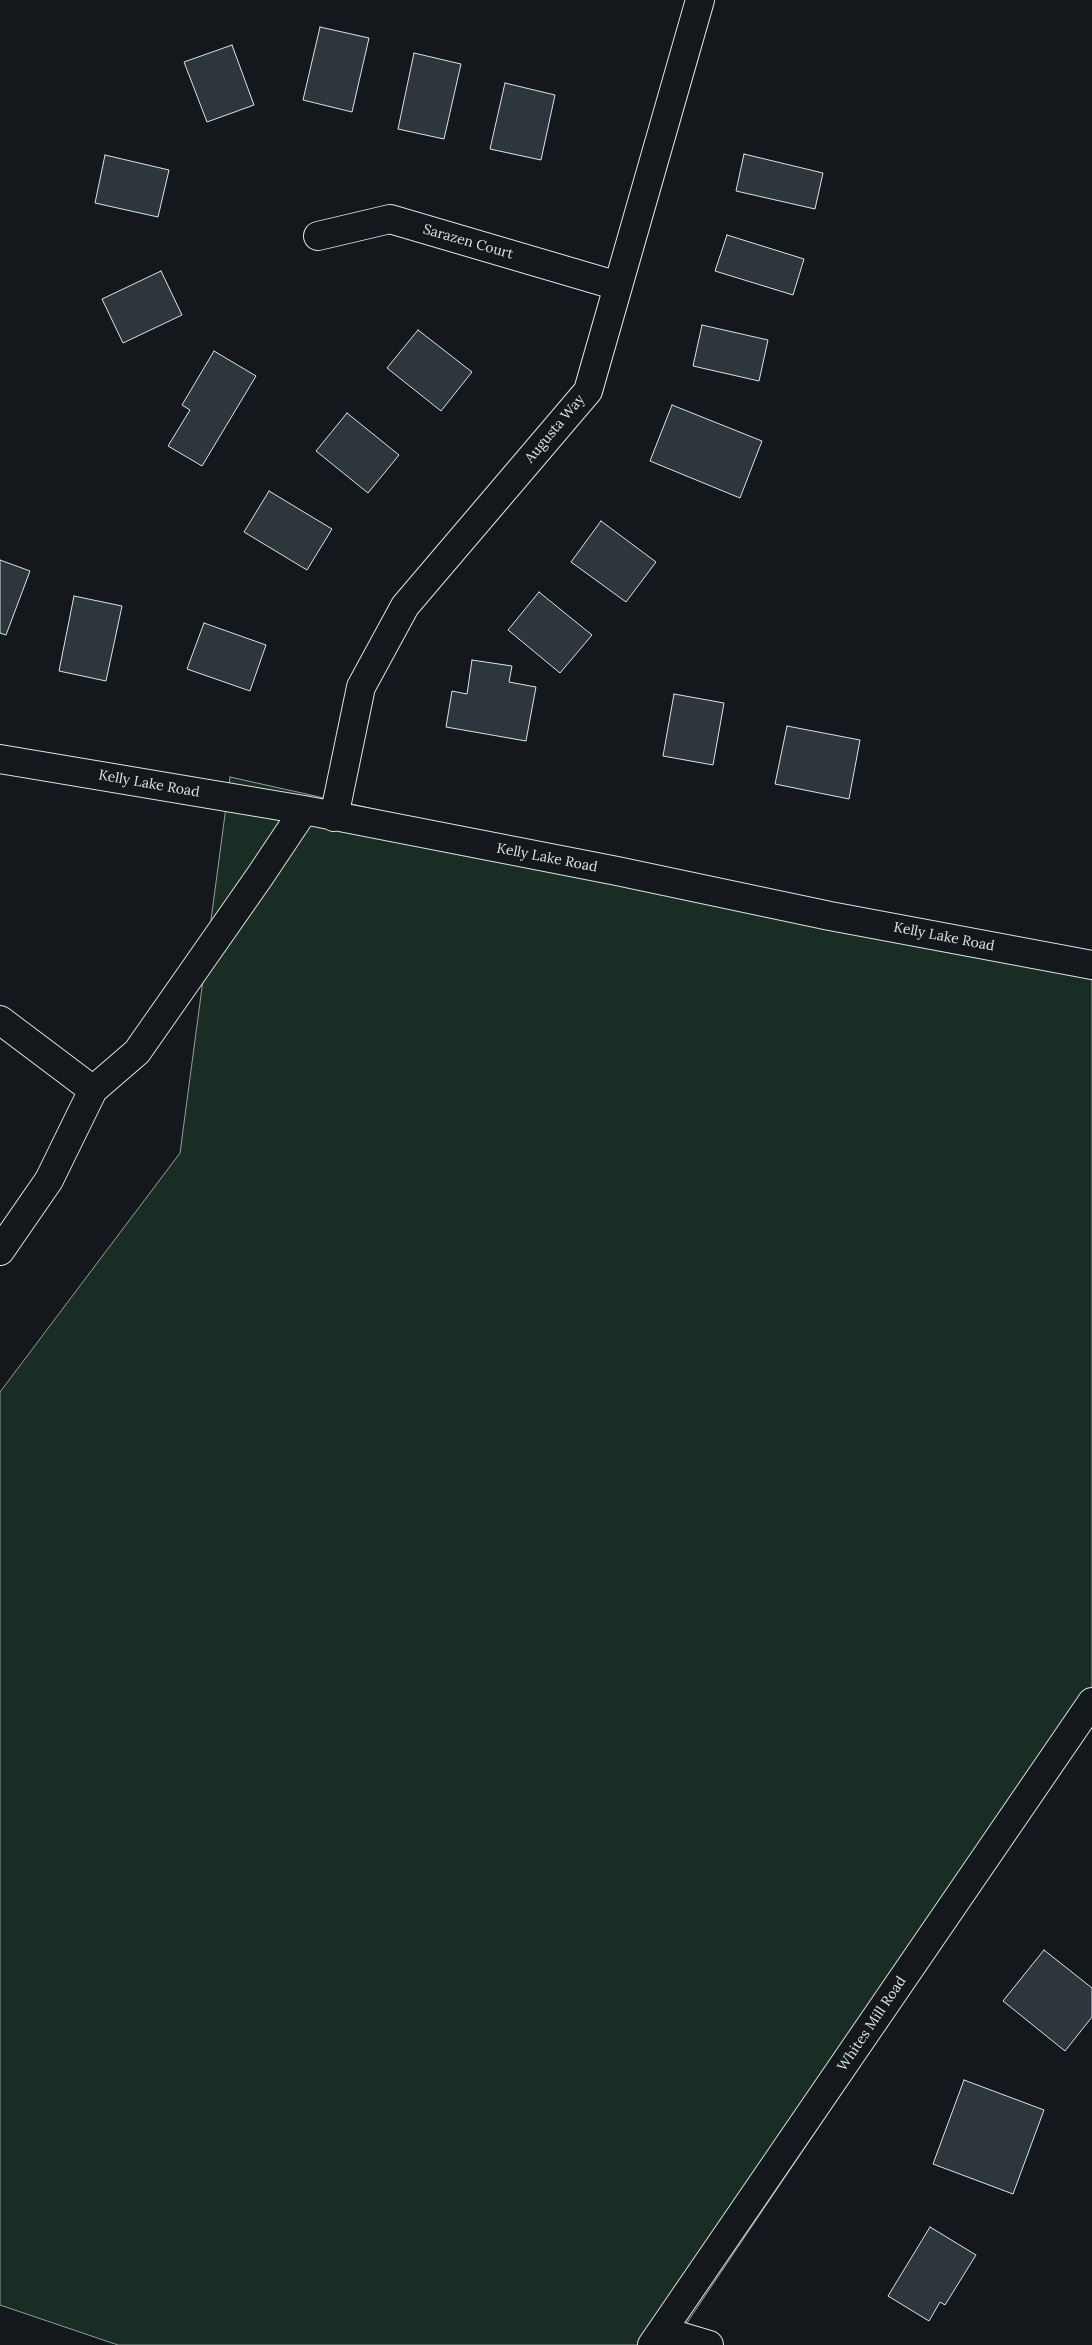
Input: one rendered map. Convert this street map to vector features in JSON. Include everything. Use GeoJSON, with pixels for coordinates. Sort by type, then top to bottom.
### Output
{"type":"FeatureCollection","features":[{"type":"Feature","properties":{"kind":"street","name":"Augusta Way"},"geometry":{"type":"LineString","coordinates":[[334,817],[361,687],[405,606],[588,391],[700,0]]}},
{"type":"Feature","properties":{"kind":"street","name":"Sarazen Court"},"geometry":{"type":"LineString","coordinates":[[318,236],[390,219],[618,286]]}},
{"type":"Feature","properties":{"kind":"street","name":"Kelly Lake Road"},"geometry":{"type":"LineString","coordinates":[[0,759],[304,810],[1092,965]]}},
{"type":"Feature","properties":{"kind":"street"},"geometry":{"type":"LineString","coordinates":[[0,1251],[49,1180],[93,1090],[137,1052],[304,810]]}},
{"type":"Feature","properties":{"kind":"street"},"geometry":{"type":"LineString","coordinates":[[0,1020],[93,1090]]}},
{"type":"Feature","properties":{"kind":"street","name":"Whites Mill Road"},"geometry":{"type":"LineString","coordinates":[[657,2338],[1092,1702]]}},
{"type":"Feature","properties":{"kind":"street"},"geometry":{"type":"LineString","coordinates":[[657,2338],[709,2345]]}},
{"type":"Feature","properties":{"kind":"green space"},"geometry":{"type":"Polygon","coordinates":[[[230,777],[486,834],[1092,977],[1092,1721],[672,2345],[118,2345],[0,2305],[0,1392],[180,1153],[230,777]]]}},
{"type":"Feature","properties":{"kind":"building"},"geometry":{"type":"Polygon","coordinates":[[[320,27],[369,38],[352,112],[303,100],[320,27]]]}},
{"type":"Feature","properties":{"kind":"building"},"geometry":{"type":"Polygon","coordinates":[[[232,45],[254,105],[207,122],[184,62],[232,45]]]}},
{"type":"Feature","properties":{"kind":"building"},"geometry":{"type":"Polygon","coordinates":[[[414,53],[461,64],[444,139],[398,129],[414,53]]]}},
{"type":"Feature","properties":{"kind":"building"},"geometry":{"type":"Polygon","coordinates":[[[505,83],[555,95],[541,160],[490,149],[505,83]]]}},
{"type":"Feature","properties":{"kind":"building"},"geometry":{"type":"Polygon","coordinates":[[[744,154],[823,173],[815,209],[736,191],[744,154]]]}},
{"type":"Feature","properties":{"kind":"building"},"geometry":{"type":"Polygon","coordinates":[[[105,155],[169,170],[158,217],[95,203],[105,155]]]}},
{"type":"Feature","properties":{"kind":"building"},"geometry":{"type":"Polygon","coordinates":[[[727,235],[804,259],[793,295],[715,271],[727,235]]]}},
{"type":"Feature","properties":{"kind":"building"},"geometry":{"type":"Polygon","coordinates":[[[161,271],[182,315],[123,343],[102,299],[161,271]]]}},
{"type":"Feature","properties":{"kind":"building"},"geometry":{"type":"Polygon","coordinates":[[[702,325],[768,340],[759,381],[693,366],[702,325]]]}},
{"type":"Feature","properties":{"kind":"building"},"geometry":{"type":"Polygon","coordinates":[[[418,330],[472,372],[441,411],[387,368],[418,330]]]}},
{"type":"Feature","properties":{"kind":"building"},"geometry":{"type":"Polygon","coordinates":[[[214,351],[256,376],[202,466],[168,446],[190,410],[182,405],[214,351]]]}},
{"type":"Feature","properties":{"kind":"building"},"geometry":{"type":"Polygon","coordinates":[[[672,405],[762,441],[740,498],[650,461],[672,405]]]}},
{"type":"Feature","properties":{"kind":"building"},"geometry":{"type":"Polygon","coordinates":[[[347,413],[399,455],[368,493],[316,451],[347,413]]]}},
{"type":"Feature","properties":{"kind":"building"},"geometry":{"type":"Polygon","coordinates":[[[269,491],[332,529],[307,570],[244,532],[269,491]]]}},
{"type":"Feature","properties":{"kind":"building"},"geometry":{"type":"Polygon","coordinates":[[[601,521],[656,562],[626,602],[571,562],[601,521]]]}},
{"type":"Feature","properties":{"kind":"building"},"geometry":{"type":"Polygon","coordinates":[[[0,560],[30,571],[6,635],[0,633],[0,560]]]}},
{"type":"Feature","properties":{"kind":"building"},"geometry":{"type":"Polygon","coordinates":[[[539,592],[592,635],[560,673],[508,630],[539,592]]]}},
{"type":"Feature","properties":{"kind":"building"},"geometry":{"type":"Polygon","coordinates":[[[74,596],[122,606],[106,681],[59,671],[74,596]]]}},
{"type":"Feature","properties":{"kind":"building"},"geometry":{"type":"Polygon","coordinates":[[[204,623],[266,645],[250,691],[187,669],[204,623]]]}},
{"type":"Feature","properties":{"kind":"building"},"geometry":{"type":"Polygon","coordinates":[[[472,660],[512,666],[509,682],[536,687],[526,741],[446,727],[452,691],[467,694],[472,660]]]}},
{"type":"Feature","properties":{"kind":"building"},"geometry":{"type":"Polygon","coordinates":[[[674,694],[724,703],[713,765],[663,756],[674,694]]]}},
{"type":"Feature","properties":{"kind":"building"},"geometry":{"type":"Polygon","coordinates":[[[787,726],[860,740],[849,799],[775,784],[787,726]]]}},
{"type":"Feature","properties":{"kind":"building"},"geometry":{"type":"Polygon","coordinates":[[[1044,1950],[1092,1988],[1092,2017],[1065,2051],[1003,2001],[1044,1950]]]}},
{"type":"Feature","properties":{"kind":"building"},"geometry":{"type":"Polygon","coordinates":[[[964,2080],[1044,2110],[1013,2194],[933,2164],[964,2080]]]}},
{"type":"Feature","properties":{"kind":"building"},"geometry":{"type":"Polygon","coordinates":[[[930,2227],[976,2255],[945,2305],[940,2302],[929,2321],[888,2296],[930,2227]]]}}]}
